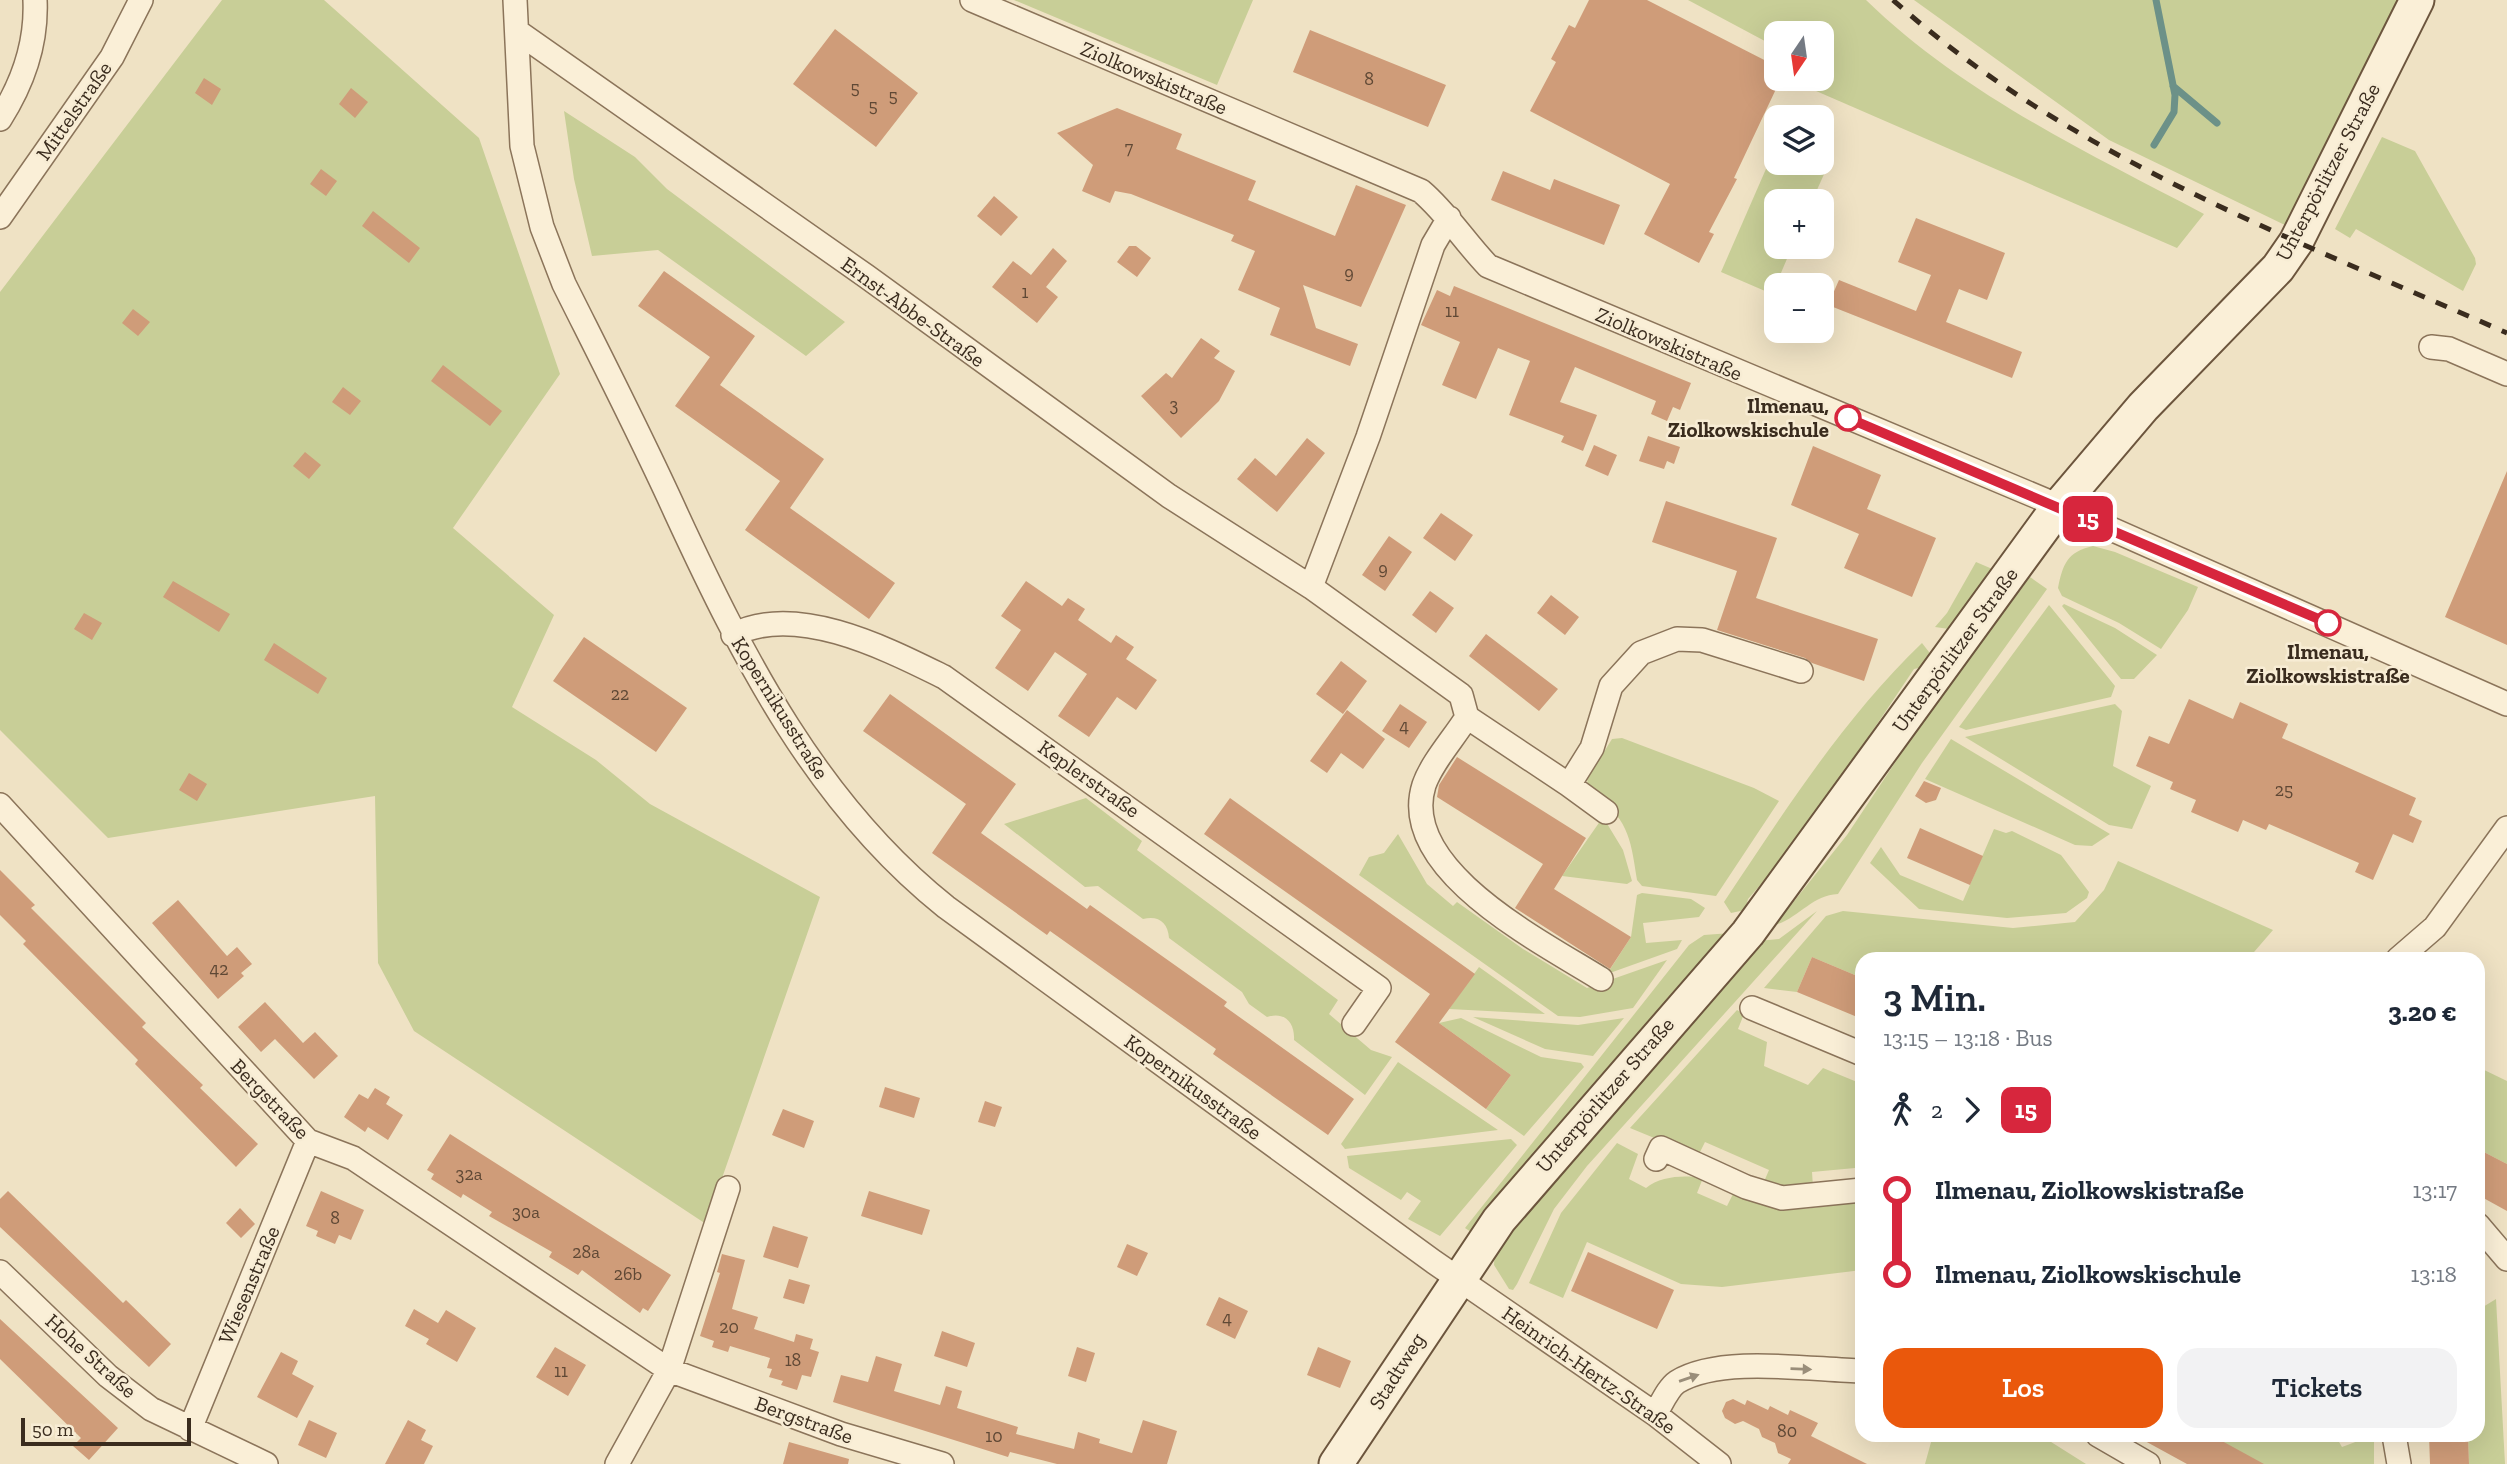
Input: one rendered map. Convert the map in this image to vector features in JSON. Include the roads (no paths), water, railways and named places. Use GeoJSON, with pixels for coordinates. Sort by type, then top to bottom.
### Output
{"type":"FeatureCollection","features":[{"type":"Feature","properties":{"kind":"street"},"geometry":{"type":"LineString","coordinates":[[0,119],[17,93],[28,60],[36,22],[34,0]]}},
{"type":"Feature","properties":{"kind":"street","name":"Kopernikusstraße"},"geometry":{"type":"LineString","coordinates":[[515,0],[519,32],[522,146],[542,227],[564,284],[733,635],[798,746],[860,825],[919,885],[1457,1278]]}},
{"type":"Feature","properties":{"kind":"street","name":"Ziolkowskistraße"},"geometry":{"type":"LineString","coordinates":[[972,0],[1421,191],[1449,218],[1465,242],[1488,266],[2059,506],[2507,704]]}},
{"type":"Feature","properties":{"kind":"street","name":"Unterpörlitzer Straße"},"geometry":{"type":"LineString","coordinates":[[1457,1278],[1499,1220],[1557,1149],[1748,933],[2059,506],[2143,407],[2278,268],[2296,242],[2417,0]]}},
{"type":"Feature","properties":{"kind":"street","name":"Mittelstraße"},"geometry":{"type":"LineString","coordinates":[[0,217],[112,57],[139,1]]}},
{"type":"Feature","properties":{"kind":"street","name":"Ernst-Abbe-Straße"},"geometry":{"type":"LineString","coordinates":[[519,32],[866,276],[1169,496],[1311,587],[1461,695],[1467,717]]}},
{"type":"Feature","properties":{"kind":"street"},"geometry":{"type":"LineString","coordinates":[[1311,587],[1368,437],[1433,244],[1449,218]]}},
{"type":"Feature","properties":{"kind":"street"},"geometry":{"type":"LineString","coordinates":[[2431,347],[2449,349],[2507,374]]}},
{"type":"Feature","properties":{"kind":"street","name":"Keplerstraße"},"geometry":{"type":"LineString","coordinates":[[733,635],[749,626],[785,623],[839,633],[890,650],[944,677],[1379,988],[1354,1024]]}},
{"type":"Feature","properties":{"kind":"street"},"geometry":{"type":"LineString","coordinates":[[1569,785],[1592,748],[1611,686],[1641,653],[1678,639],[1702,640],[1801,671]]}},
{"type":"Feature","properties":{"kind":"street"},"geometry":{"type":"LineString","coordinates":[[1601,979],[1497,914],[1452,873],[1423,830],[1420,813],[1425,784],[1467,717],[1606,812]]}},
{"type":"Feature","properties":{"kind":"street","name":"Bergstraße"},"geometry":{"type":"LineString","coordinates":[[0,805],[308,1141],[353,1158],[668,1370],[841,1434],[942,1464]]}},
{"type":"Feature","properties":{"kind":"street"},"geometry":{"type":"LineString","coordinates":[[2407,952],[2423,939],[2498,845],[2507,828]]}},
{"type":"Feature","properties":{"kind":"street"},"geometry":{"type":"LineString","coordinates":[[1752,1008],[1855,1052]]}},
{"type":"Feature","properties":{"kind":"street","name":"Wiesenstraße"},"geometry":{"type":"LineString","coordinates":[[190,1429],[308,1141]]}},
{"type":"Feature","properties":{"kind":"street"},"geometry":{"type":"LineString","coordinates":[[1656,1159],[1661,1149],[1746,1187],[1782,1198],[1855,1191]]}},
{"type":"Feature","properties":{"kind":"street"},"geometry":{"type":"LineString","coordinates":[[617,1464],[668,1370],[728,1188]]}},
{"type":"Feature","properties":{"kind":"street"},"geometry":{"type":"LineString","coordinates":[[2485,1233],[2507,1259]]}},
{"type":"Feature","properties":{"kind":"street","name":"Hohe Straße"},"geometry":{"type":"LineString","coordinates":[[0,1272],[108,1376],[151,1409],[267,1464]]}},
{"type":"Feature","properties":{"kind":"street","name":"Heinrich-Hertz-Straße"},"geometry":{"type":"LineString","coordinates":[[1457,1278],[1655,1413],[1719,1464]]}},
{"type":"Feature","properties":{"kind":"street","name":"Stadtweg"},"geometry":{"type":"LineString","coordinates":[[1336,1464],[1457,1278]]}},
{"type":"Feature","properties":{"kind":"street"},"geometry":{"type":"LineString","coordinates":[[1655,1413],[1675,1383],[1704,1373],[1740,1367],[1855,1371]]}},
{"type":"Feature","properties":{"kind":"street"},"geometry":{"type":"LineString","coordinates":[[2110,1442],[2148,1464]]}},
{"type":"Feature","properties":{"kind":"street"},"geometry":{"type":"LineString","coordinates":[[2394,1442],[2399,1464]]}},
{"type":"Feature","properties":{"kind":"waterway"},"geometry":{"type":"LineString","coordinates":[[2154,145],[2174,112],[2175,95],[2156,0]]}},
{"type":"Feature","properties":{"kind":"waterway"},"geometry":{"type":"LineString","coordinates":[[2173,86],[2217,123]]}},
{"type":"Feature","properties":{"kind":"railway"},"geometry":{"type":"LineString","coordinates":[[1893,0],[1961,56],[2034,105],[2109,150],[2265,228],[2507,333]]}},
{"type":"Feature","properties":{"kind":"place","name":"Ilmenau, Ziolkowskischule"},"geometry":{"type":"Point","coordinates":[1848,418]}},
{"type":"Feature","properties":{"kind":"place","name":"Ilmenau, Ziolkowskistraße"},"geometry":{"type":"Point","coordinates":[2328,623]}}]}
